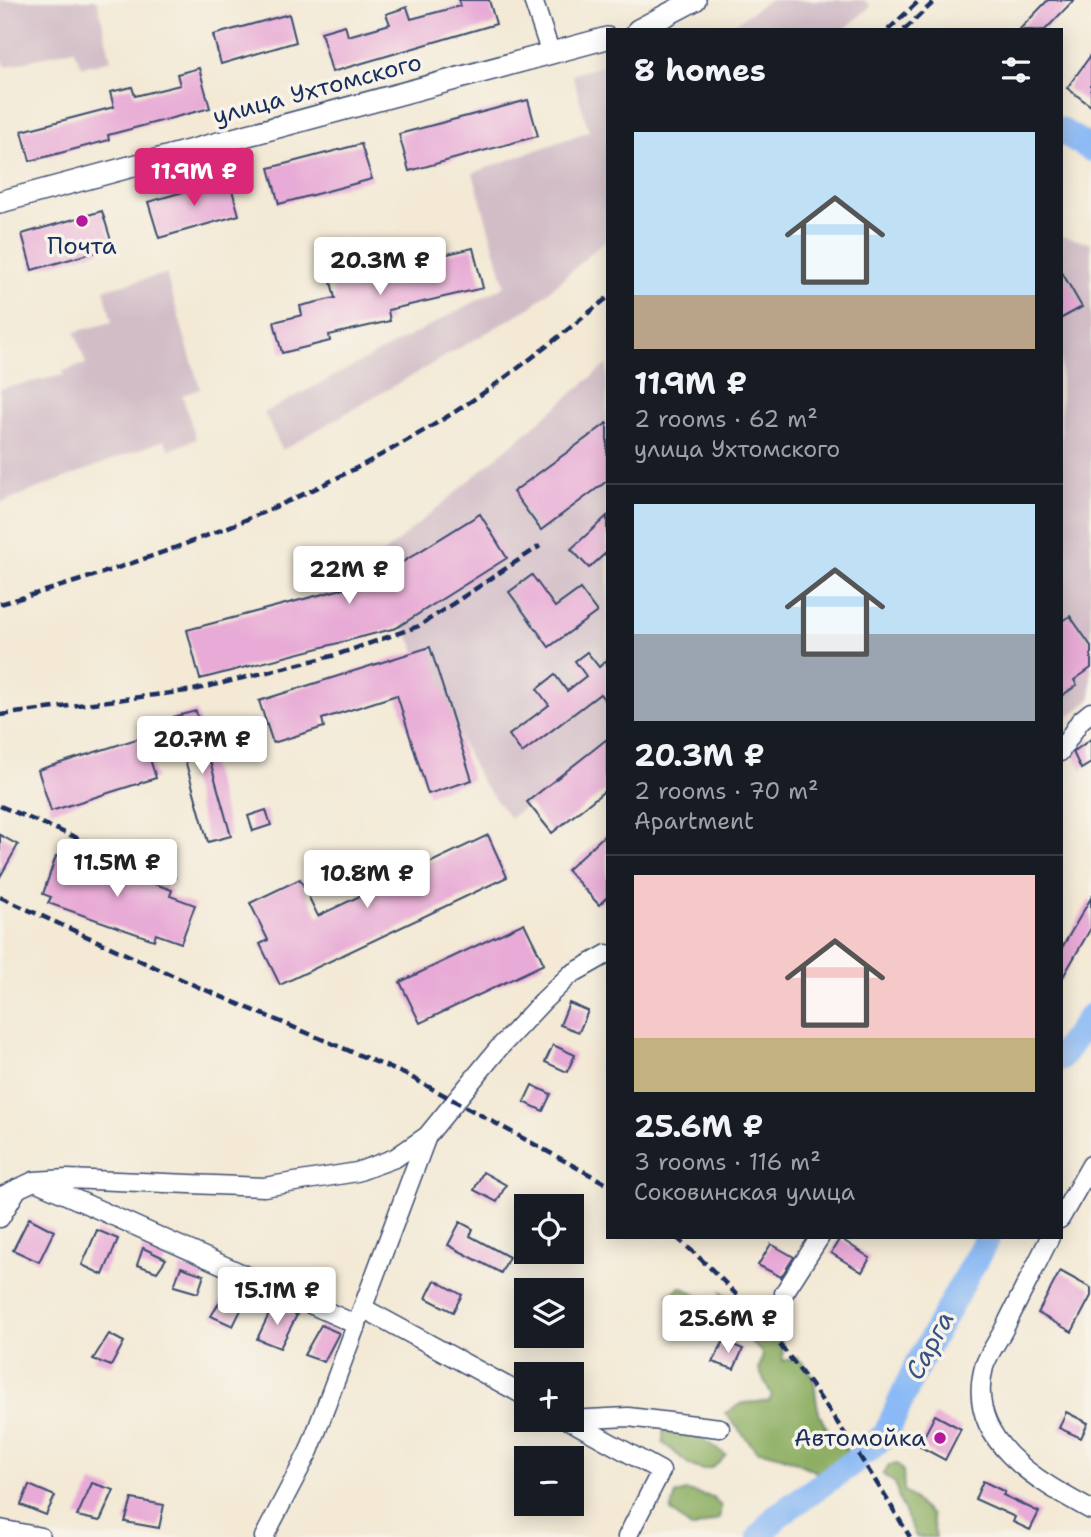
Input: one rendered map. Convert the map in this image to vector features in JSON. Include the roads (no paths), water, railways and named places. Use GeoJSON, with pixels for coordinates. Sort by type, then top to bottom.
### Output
{"type":"FeatureCollection","features":[{"type":"Feature","properties":{"kind":"main road"},"geometry":{"type":"LineString","coordinates":[[642,28],[695,0]]}},
{"type":"Feature","properties":{"kind":"main road","name":"улица Ухтомского"},"geometry":{"type":"LineString","coordinates":[[0,202],[606,38]]}},
{"type":"Feature","properties":{"kind":"street"},"geometry":{"type":"LineString","coordinates":[[533,0],[551,54]]}},
{"type":"Feature","properties":{"kind":"street"},"geometry":{"type":"LineString","coordinates":[[1063,747],[1080,720],[1091,712]]}},
{"type":"Feature","properties":{"kind":"street"},"geometry":{"type":"LineString","coordinates":[[0,1197],[26,1184],[67,1179],[264,1187],[312,1182],[357,1172],[395,1158],[427,1136],[498,1049],[570,975],[606,955]]}},
{"type":"Feature","properties":{"kind":"street"},"geometry":{"type":"LineString","coordinates":[[264,1537],[309,1451],[427,1136]]}},
{"type":"Feature","properties":{"kind":"street"},"geometry":{"type":"LineString","coordinates":[[1063,1189],[1087,1171]]}},
{"type":"Feature","properties":{"kind":"street"},"geometry":{"type":"LineString","coordinates":[[1063,1214],[1087,1171]]}},
{"type":"Feature","properties":{"kind":"street"},"geometry":{"type":"LineString","coordinates":[[0,1218],[26,1184]]}},
{"type":"Feature","properties":{"kind":"street"},"geometry":{"type":"LineString","coordinates":[[26,1184],[360,1317],[514,1391]]}},
{"type":"Feature","properties":{"kind":"street"},"geometry":{"type":"LineString","coordinates":[[785,1293],[819,1239]]}},
{"type":"Feature","properties":{"kind":"street"},"geometry":{"type":"LineString","coordinates":[[1049,1239],[984,1367],[982,1399],[990,1430],[1009,1457],[1040,1483],[1091,1510]]}},
{"type":"Feature","properties":{"kind":"street"},"geometry":{"type":"LineString","coordinates":[[584,1419],[628,1417],[720,1428]]}},
{"type":"Feature","properties":{"kind":"street"},"geometry":{"type":"LineString","coordinates":[[584,1429],[661,1471],[627,1537]]}},
{"type":"Feature","properties":{"kind":"street"},"geometry":{"type":"LineString","coordinates":[[0,1529],[41,1537]]}},
{"type":"Feature","properties":{"kind":"waterway","name":"Сарга"},"geometry":{"type":"LineString","coordinates":[[1063,132],[1091,149]]}},
{"type":"Feature","properties":{"kind":"waterway","name":"Сарга"},"geometry":{"type":"LineString","coordinates":[[1063,1054],[1091,1016]]}},
{"type":"Feature","properties":{"kind":"waterway","name":"Сарга"},"geometry":{"type":"LineString","coordinates":[[868,1450],[886,1434],[915,1369],[987,1239]]}},
{"type":"Feature","properties":{"kind":"waterway","name":"Сарга"},"geometry":{"type":"LineString","coordinates":[[760,1537],[777,1516],[855,1461]]}},
{"type":"Feature","properties":{"kind":"railway"},"geometry":{"type":"LineString","coordinates":[[890,28],[920,0]]}},
{"type":"Feature","properties":{"kind":"railway"},"geometry":{"type":"LineString","coordinates":[[906,28],[936,0]]}},
{"type":"Feature","properties":{"kind":"railway"},"geometry":{"type":"LineString","coordinates":[[0,604],[116,568],[229,527],[338,477],[466,405],[528,361],[606,299]]}},
{"type":"Feature","properties":{"kind":"railway"},"geometry":{"type":"LineString","coordinates":[[0,715],[194,690],[336,655],[419,626],[540,546]]}},
{"type":"Feature","properties":{"kind":"railway"},"geometry":{"type":"LineString","coordinates":[[0,806],[179,880]]}},
{"type":"Feature","properties":{"kind":"railway"},"geometry":{"type":"LineString","coordinates":[[0,897],[196,986],[409,1076],[606,1183]]}},
{"type":"Feature","properties":{"kind":"railway"},"geometry":{"type":"LineString","coordinates":[[678,1239],[745,1304],[805,1377],[910,1537]]}},
{"type":"Feature","properties":{"kind":"place","name":"Почта"},"geometry":{"type":"Point","coordinates":[82,221]}},
{"type":"Feature","properties":{"kind":"place","name":"Автомойка"},"geometry":{"type":"Point","coordinates":[940,1438]}}]}
